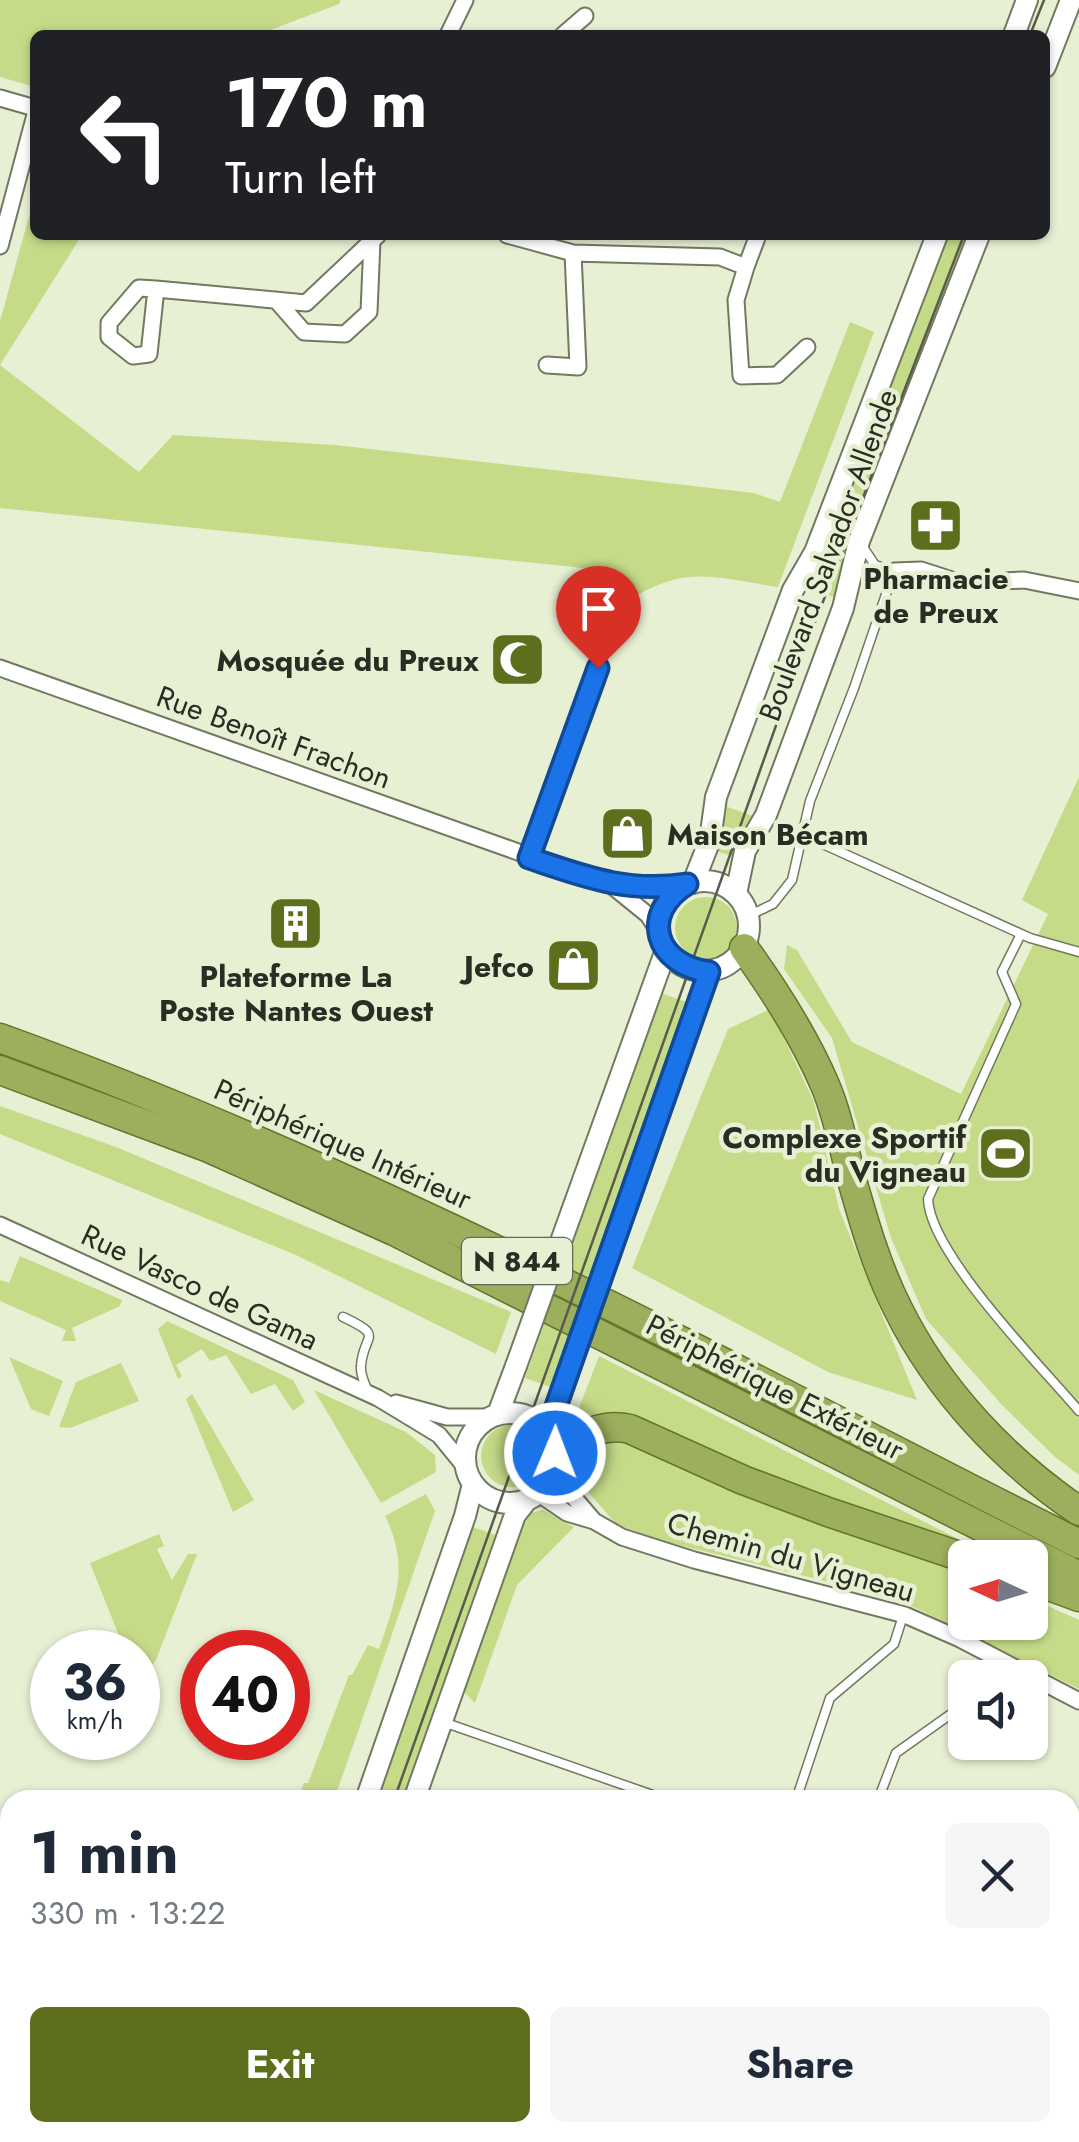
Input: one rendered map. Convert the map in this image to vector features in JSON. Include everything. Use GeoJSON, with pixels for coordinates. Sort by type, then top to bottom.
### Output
{"type":"FeatureCollection","features":[{"type":"Feature","properties":{"kind":"highway"},"geometry":{"type":"LineString","coordinates":[[744,948],[795,1024],[826,1088],[874,1254],[898,1311],[935,1370],[983,1430],[1044,1488],[1079,1512]]}},
{"type":"Feature","properties":{"kind":"highway","name":"Périphérique Intérieur"},"geometry":{"type":"LineString","coordinates":[[0,1038],[186,1108],[391,1200],[1079,1544]]}},
{"type":"Feature","properties":{"kind":"highway","name":"Périphérique Extérieur"},"geometry":{"type":"LineString","coordinates":[[0,1070],[209,1148],[394,1231],[1079,1576]]}},
{"type":"Feature","properties":{"kind":"highway"},"geometry":{"type":"LineString","coordinates":[[0,1088],[51,1105],[85,1100]]}},
{"type":"Feature","properties":{"kind":"highway"},"geometry":{"type":"LineString","coordinates":[[552,1452],[596,1430],[617,1426],[630,1429],[777,1493],[948,1552]]}},
{"type":"Feature","properties":{"kind":"highway"},"geometry":{"type":"LineString","coordinates":[[1048,1585],[1079,1597]]}},
{"type":"Feature","properties":{"kind":"street"},"geometry":{"type":"LineString","coordinates":[[450,30],[465,0]]}},
{"type":"Feature","properties":{"kind":"street"},"geometry":{"type":"LineString","coordinates":[[1016,30],[1027,0]]}},
{"type":"Feature","properties":{"kind":"street"},"geometry":{"type":"LineString","coordinates":[[1050,54],[1071,0]]}},
{"type":"Feature","properties":{"kind":"street"},"geometry":{"type":"LineString","coordinates":[[569,30],[586,16]]}},
{"type":"Feature","properties":{"kind":"street"},"geometry":{"type":"LineString","coordinates":[[0,98],[30,109]]}},
{"type":"Feature","properties":{"kind":"street"},"geometry":{"type":"LineString","coordinates":[[0,246],[30,130]]}},
{"type":"Feature","properties":{"kind":"street"},"geometry":{"type":"LineString","coordinates":[[156,289],[150,354],[133,356],[108,337],[108,323],[139,288],[156,289],[306,303],[373,240]]}},
{"type":"Feature","properties":{"kind":"street"},"geometry":{"type":"LineString","coordinates":[[276,300],[304,332],[345,334],[369,312],[375,240]]}},
{"type":"Feature","properties":{"kind":"street"},"geometry":{"type":"LineString","coordinates":[[525,240],[573,253],[720,257],[746,267]]}},
{"type":"Feature","properties":{"kind":"street"},"geometry":{"type":"LineString","coordinates":[[756,240],[736,300],[741,376],[777,375],[807,346]]}},
{"type":"Feature","properties":{"kind":"street","name":"Boulevard Salvador Allende"},"geometry":{"type":"LineString","coordinates":[[690,884],[710,840],[716,797],[793,590],[815,552],[934,240]]}},
{"type":"Feature","properties":{"kind":"street","name":"Boulevard Salvador Allende"},"geometry":{"type":"LineString","coordinates":[[736,894],[746,851],[766,814],[843,608],[859,541],[977,240]]}},
{"type":"Feature","properties":{"kind":"street"},"geometry":{"type":"LineString","coordinates":[[546,365],[578,366],[573,253]]}},
{"type":"Feature","properties":{"kind":"street"},"geometry":{"type":"LineString","coordinates":[[894,570],[921,570],[961,583],[1024,580],[1079,591]]}},
{"type":"Feature","properties":{"kind":"street","name":"Rue Benoît Frachon"},"geometry":{"type":"LineString","coordinates":[[0,668],[611,885]]}},
{"type":"Feature","properties":{"kind":"street"},"geometry":{"type":"LineString","coordinates":[[494,1416],[572,1211],[662,941],[664,905],[674,892],[690,884]]}},
{"type":"Feature","properties":{"kind":"street"},"geometry":{"type":"LineString","coordinates":[[719,884],[736,894],[748,916],[744,948],[729,965],[709,972],[680,965],[648,916],[611,885],[659,888],[719,884]]}},
{"type":"Feature","properties":{"kind":"street"},"geometry":{"type":"LineString","coordinates":[[418,1790],[515,1515],[532,1497],[552,1452],[561,1393],[709,972]]}},
{"type":"Feature","properties":{"kind":"street","name":"Rue Vasco de Gama"},"geometry":{"type":"LineString","coordinates":[[0,1225],[373,1396],[439,1435],[470,1476]]}},
{"type":"Feature","properties":{"kind":"street","name":"Rue Vasco de Gama"},"geometry":{"type":"LineString","coordinates":[[373,1396],[447,1417],[494,1416]]}},
{"type":"Feature","properties":{"kind":"street"},"geometry":{"type":"LineString","coordinates":[[369,1790],[465,1516],[470,1476],[465,1453],[470,1438],[478,1426],[494,1416],[521,1414],[540,1423],[552,1452]]}},
{"type":"Feature","properties":{"kind":"street","name":"Chemin du Vigneau"},"geometry":{"type":"LineString","coordinates":[[552,1452],[594,1521]]}},
{"type":"Feature","properties":{"kind":"street"},"geometry":{"type":"LineString","coordinates":[[470,1476],[481,1493],[500,1502],[532,1497]]}},
{"type":"Feature","properties":{"kind":"street","name":"Chemin du Vigneau"},"geometry":{"type":"LineString","coordinates":[[532,1497],[594,1521],[622,1537],[694,1560],[904,1615],[985,1660]]}},
{"type":"Feature","properties":{"kind":"street","name":"Chemin du Vigneau"},"geometry":{"type":"LineString","coordinates":[[1048,1689],[1079,1701]]}},
{"type":"Feature","properties":{"kind":"lane"},"geometry":{"type":"LineString","coordinates":[[748,916],[773,904],[792,880],[810,801],[894,570],[875,565],[859,541]]}},
{"type":"Feature","properties":{"kind":"lane"},"geometry":{"type":"LineString","coordinates":[[529,858],[598,668],[600,622]]}},
{"type":"Feature","properties":{"kind":"lane"},"geometry":{"type":"LineString","coordinates":[[804,835],[1021,934],[1079,952]]}},
{"type":"Feature","properties":{"kind":"lane"},"geometry":{"type":"LineString","coordinates":[[1021,934],[1002,972],[1016,1004],[928,1199],[929,1218],[970,1282],[1079,1411]]}},
{"type":"Feature","properties":{"kind":"lane"},"geometry":{"type":"LineString","coordinates":[[343,1317],[362,1326],[369,1335],[360,1370],[373,1396]]}},
{"type":"Feature","properties":{"kind":"lane"},"geometry":{"type":"LineString","coordinates":[[799,1790],[830,1698],[894,1644],[904,1615]]}},
{"type":"Feature","properties":{"kind":"lane"},"geometry":{"type":"LineString","coordinates":[[882,1790],[896,1753],[948,1716]]}},
{"type":"Feature","properties":{"kind":"lane"},"geometry":{"type":"LineString","coordinates":[[442,1722],[638,1790]]}},
{"type":"Feature","properties":{"kind":"green space"},"geometry":{"type":"Polygon","coordinates":[[[0,0],[341,0],[270,30],[30,30],[30,86],[0,77],[0,0]]]}},
{"type":"Feature","properties":{"kind":"green space"},"geometry":{"type":"Polygon","coordinates":[[[30,213],[30,240],[79,240],[0,365],[0,321],[30,213]]]}},
{"type":"Feature","properties":{"kind":"green space"},"geometry":{"type":"Polygon","coordinates":[[[944,240],[971,240],[839,599],[804,586],[944,240]]]}},
{"type":"Feature","properties":{"kind":"green space"},"geometry":{"type":"Polygon","coordinates":[[[850,322],[874,332],[778,587],[688,577],[671,580],[635,597],[580,577],[584,568],[0,508],[0,365],[139,472],[173,435],[335,445],[754,493],[780,502],[850,322]]]}},
{"type":"Feature","properties":{"kind":"green space","name":"Complexe Sportif du Vigneau"},"geometry":{"type":"Polygon","coordinates":[[[1079,777],[1079,1475],[1001,1404],[926,1319],[891,1238],[832,1038],[784,969],[787,945],[797,950],[852,1042],[961,1094],[1048,914],[1022,900],[1079,777]]]}},
{"type":"Feature","properties":{"kind":"green space"},"geometry":{"type":"Polygon","coordinates":[[[722,805],[759,818],[737,858],[713,850],[722,805]]]}},
{"type":"Feature","properties":{"kind":"green space"},"geometry":{"type":"Polygon","coordinates":[[[706,897],[728,906],[737,928],[728,950],[706,959],[684,950],[675,928],[684,906],[706,897]]]}},
{"type":"Feature","properties":{"kind":"green space"},"geometry":{"type":"Polygon","coordinates":[[[661,993],[687,1002],[550,1387],[525,1378],[661,993]]]}},
{"type":"Feature","properties":{"kind":"green space"},"geometry":{"type":"Polygon","coordinates":[[[770,1009],[814,1102],[839,1209],[917,1400],[828,1372],[632,1268],[728,1029],[770,1009]]]}},
{"type":"Feature","properties":{"kind":"green space"},"geometry":{"type":"Polygon","coordinates":[[[0,1106],[116,1147],[511,1312],[496,1354],[296,1255],[0,1134],[0,1106]]]}},
{"type":"Feature","properties":{"kind":"green space"},"geometry":{"type":"Polygon","coordinates":[[[20,1256],[122,1300],[120,1306],[72,1328],[76,1341],[62,1341],[66,1330],[0,1301],[0,1280],[9,1283],[20,1256]]]}},
{"type":"Feature","properties":{"kind":"green space"},"geometry":{"type":"Polygon","coordinates":[[[167,1321],[293,1380],[305,1402],[293,1411],[275,1384],[251,1394],[226,1355],[210,1361],[202,1349],[176,1365],[182,1376],[178,1379],[158,1329],[167,1321]]]}},
{"type":"Feature","properties":{"kind":"green space"},"geometry":{"type":"Polygon","coordinates":[[[599,1356],[960,1540],[948,1540],[948,1624],[916,1608],[853,1588],[658,1540],[616,1524],[589,1493],[589,1445],[579,1408],[599,1356]]]}},
{"type":"Feature","properties":{"kind":"green space"},"geometry":{"type":"Polygon","coordinates":[[[9,1357],[63,1381],[49,1416],[31,1409],[9,1357]]]}},
{"type":"Feature","properties":{"kind":"green space"},"geometry":{"type":"Polygon","coordinates":[[[121,1363],[139,1401],[70,1428],[59,1427],[76,1382],[121,1363]]]}},
{"type":"Feature","properties":{"kind":"green space"},"geometry":{"type":"Polygon","coordinates":[[[314,1390],[406,1432],[435,1455],[436,1472],[381,1503],[314,1390]]]}},
{"type":"Feature","properties":{"kind":"green space"},"geometry":{"type":"Polygon","coordinates":[[[192,1394],[254,1500],[233,1512],[186,1399],[192,1394]]]}},
{"type":"Feature","properties":{"kind":"green space"},"geometry":{"type":"Polygon","coordinates":[[[512,1425],[534,1434],[543,1456],[534,1478],[512,1487],[490,1478],[481,1456],[490,1434],[512,1425]]]}},
{"type":"Feature","properties":{"kind":"green space"},"geometry":{"type":"Polygon","coordinates":[[[426,1494],[435,1511],[337,1790],[301,1790],[308,1783],[349,1675],[368,1645],[379,1649],[391,1614],[399,1567],[385,1516],[426,1494]]]}},
{"type":"Feature","properties":{"kind":"green space"},"geometry":{"type":"Polygon","coordinates":[[[543,1510],[574,1527],[517,1585],[475,1703],[463,1691],[524,1525],[531,1513],[543,1510]]]}},
{"type":"Feature","properties":{"kind":"green space"},"geometry":{"type":"Polygon","coordinates":[[[473,1527],[498,1536],[408,1790],[380,1790],[473,1527]]]}},
{"type":"Feature","properties":{"kind":"green space"},"geometry":{"type":"Polygon","coordinates":[[[159,1534],[164,1546],[157,1549],[172,1580],[188,1554],[197,1554],[160,1650],[160,1630],[117,1630],[90,1563],[159,1534]]]}},
{"type":"Feature","properties":{"kind":"green space"},"geometry":{"type":"Polygon","coordinates":[[[1048,1606],[1079,1620],[1079,1689],[1048,1674],[1048,1660],[1021,1660],[980,1640],[1048,1640],[1048,1606]]]}},
{"type":"Feature","properties":{"kind":"tram line"},"geometry":{"type":"LineString","coordinates":[[1032,30],[1044,0]]}},
{"type":"Feature","properties":{"kind":"tram line"},"geometry":{"type":"LineString","coordinates":[[398,1790],[784,703],[962,240]]}},
{"type":"Feature","properties":{"kind":"place","name":"Pharmacie de Preux"},"geometry":{"type":"Point","coordinates":[936,526]}},
{"type":"Feature","properties":{"kind":"place","name":"Mosquée du Preux"},"geometry":{"type":"Point","coordinates":[518,660]}},
{"type":"Feature","properties":{"kind":"place","name":"Maison Bécam"},"geometry":{"type":"Point","coordinates":[628,834]}},
{"type":"Feature","properties":{"kind":"place","name":"Plateforme La Poste Nantes Ouest"},"geometry":{"type":"Point","coordinates":[296,924]}},
{"type":"Feature","properties":{"kind":"place","name":"Jefco"},"geometry":{"type":"Point","coordinates":[573,966]}},
{"type":"Feature","properties":{"kind":"place","name":"Complexe Sportif du Vigneau"},"geometry":{"type":"Point","coordinates":[1005,1154]}},
{"type":"Feature","properties":{"kind":"route"},"geometry":{"type":"LineString","coordinates":[[555,1453],[547,1432],[709,972],[680,965],[666,950],[659,932],[664,905],[687,884],[659,888],[611,885],[529,858],[598,668]]}}]}
